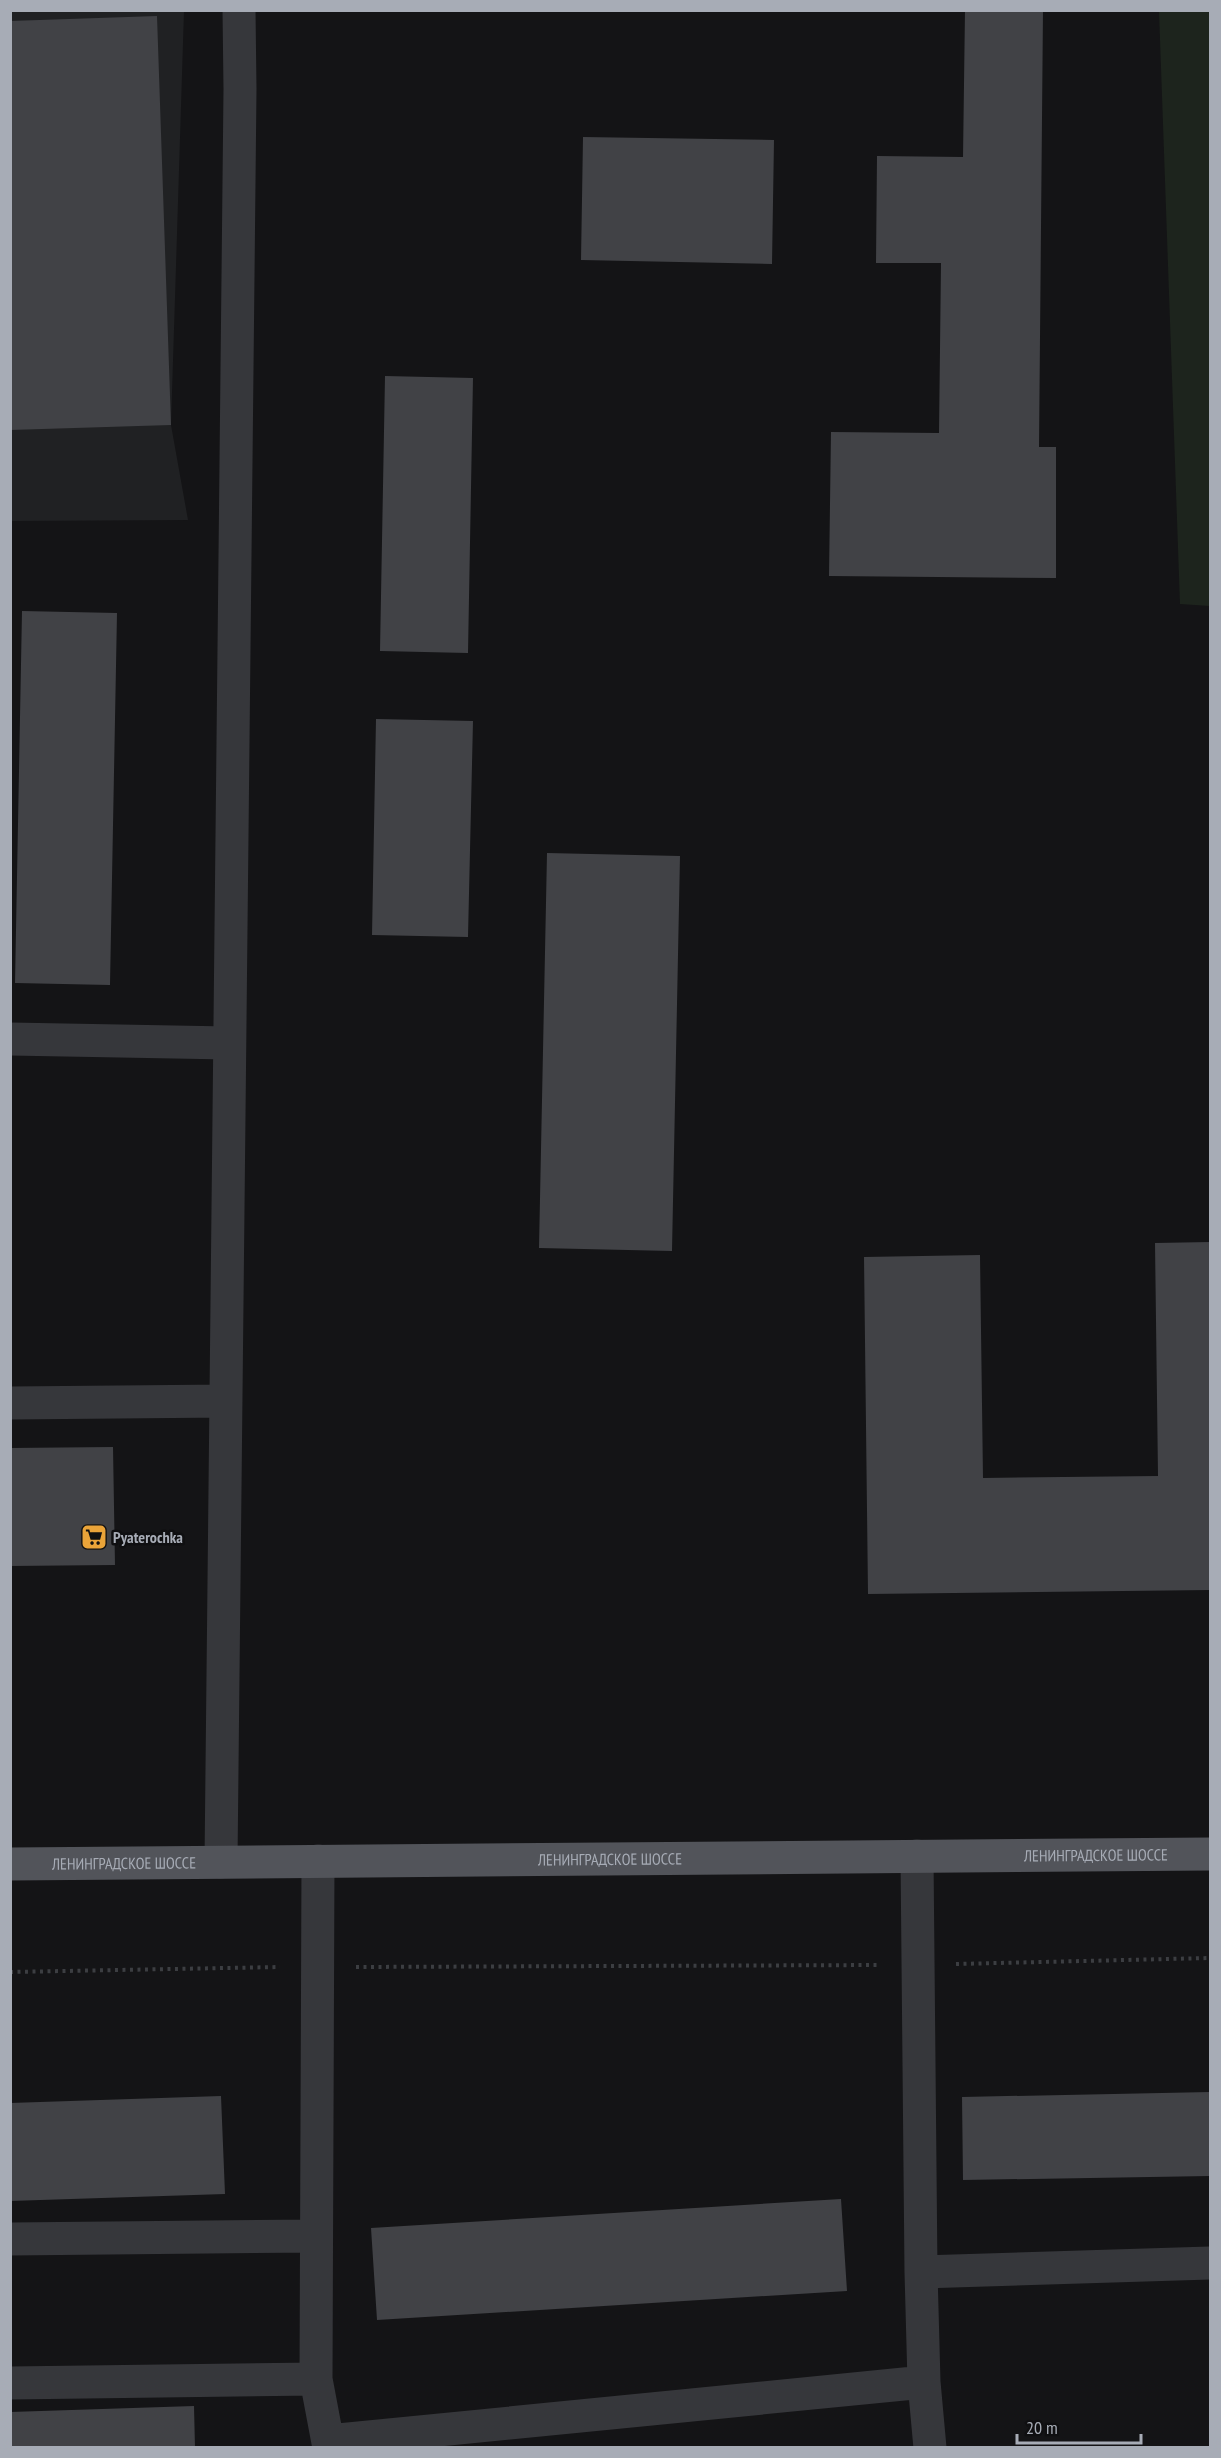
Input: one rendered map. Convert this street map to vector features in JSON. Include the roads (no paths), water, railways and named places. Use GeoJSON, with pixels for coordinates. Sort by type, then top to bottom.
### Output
{"type":"FeatureCollection","features":[{"type":"Feature","properties":{"kind":"main road","name":"ЛЕНИНГРАДСКОЕ ШОССЕ"},"geometry":{"type":"LineString","coordinates":[[10,1864],[1210,1854]]}},
{"type":"Feature","properties":{"kind":"street"},"geometry":{"type":"LineString","coordinates":[[221,1862],[239,10]]}},
{"type":"Feature","properties":{"kind":"street"},"geometry":{"type":"LineString","coordinates":[[10,1038],[230,1043]]}},
{"type":"Feature","properties":{"kind":"street"},"geometry":{"type":"LineString","coordinates":[[10,1403],[226,1401]]}},
{"type":"Feature","properties":{"kind":"street"},"geometry":{"type":"LineString","coordinates":[[916,1856],[921,2272],[924,2382],[930,2448]]}},
{"type":"Feature","properties":{"kind":"street"},"geometry":{"type":"LineString","coordinates":[[318,1861],[316,2379],[329,2444],[924,2382]]}},
{"type":"Feature","properties":{"kind":"street"},"geometry":{"type":"LineString","coordinates":[[10,2239],[316,2236]]}},
{"type":"Feature","properties":{"kind":"street"},"geometry":{"type":"LineString","coordinates":[[921,2272],[1210,2263]]}},
{"type":"Feature","properties":{"kind":"street"},"geometry":{"type":"LineString","coordinates":[[10,2383],[316,2379]]}},
{"type":"Feature","properties":{"kind":"place","name":"Pyaterochka"},"geometry":{"type":"Point","coordinates":[94,1537]}}]}
